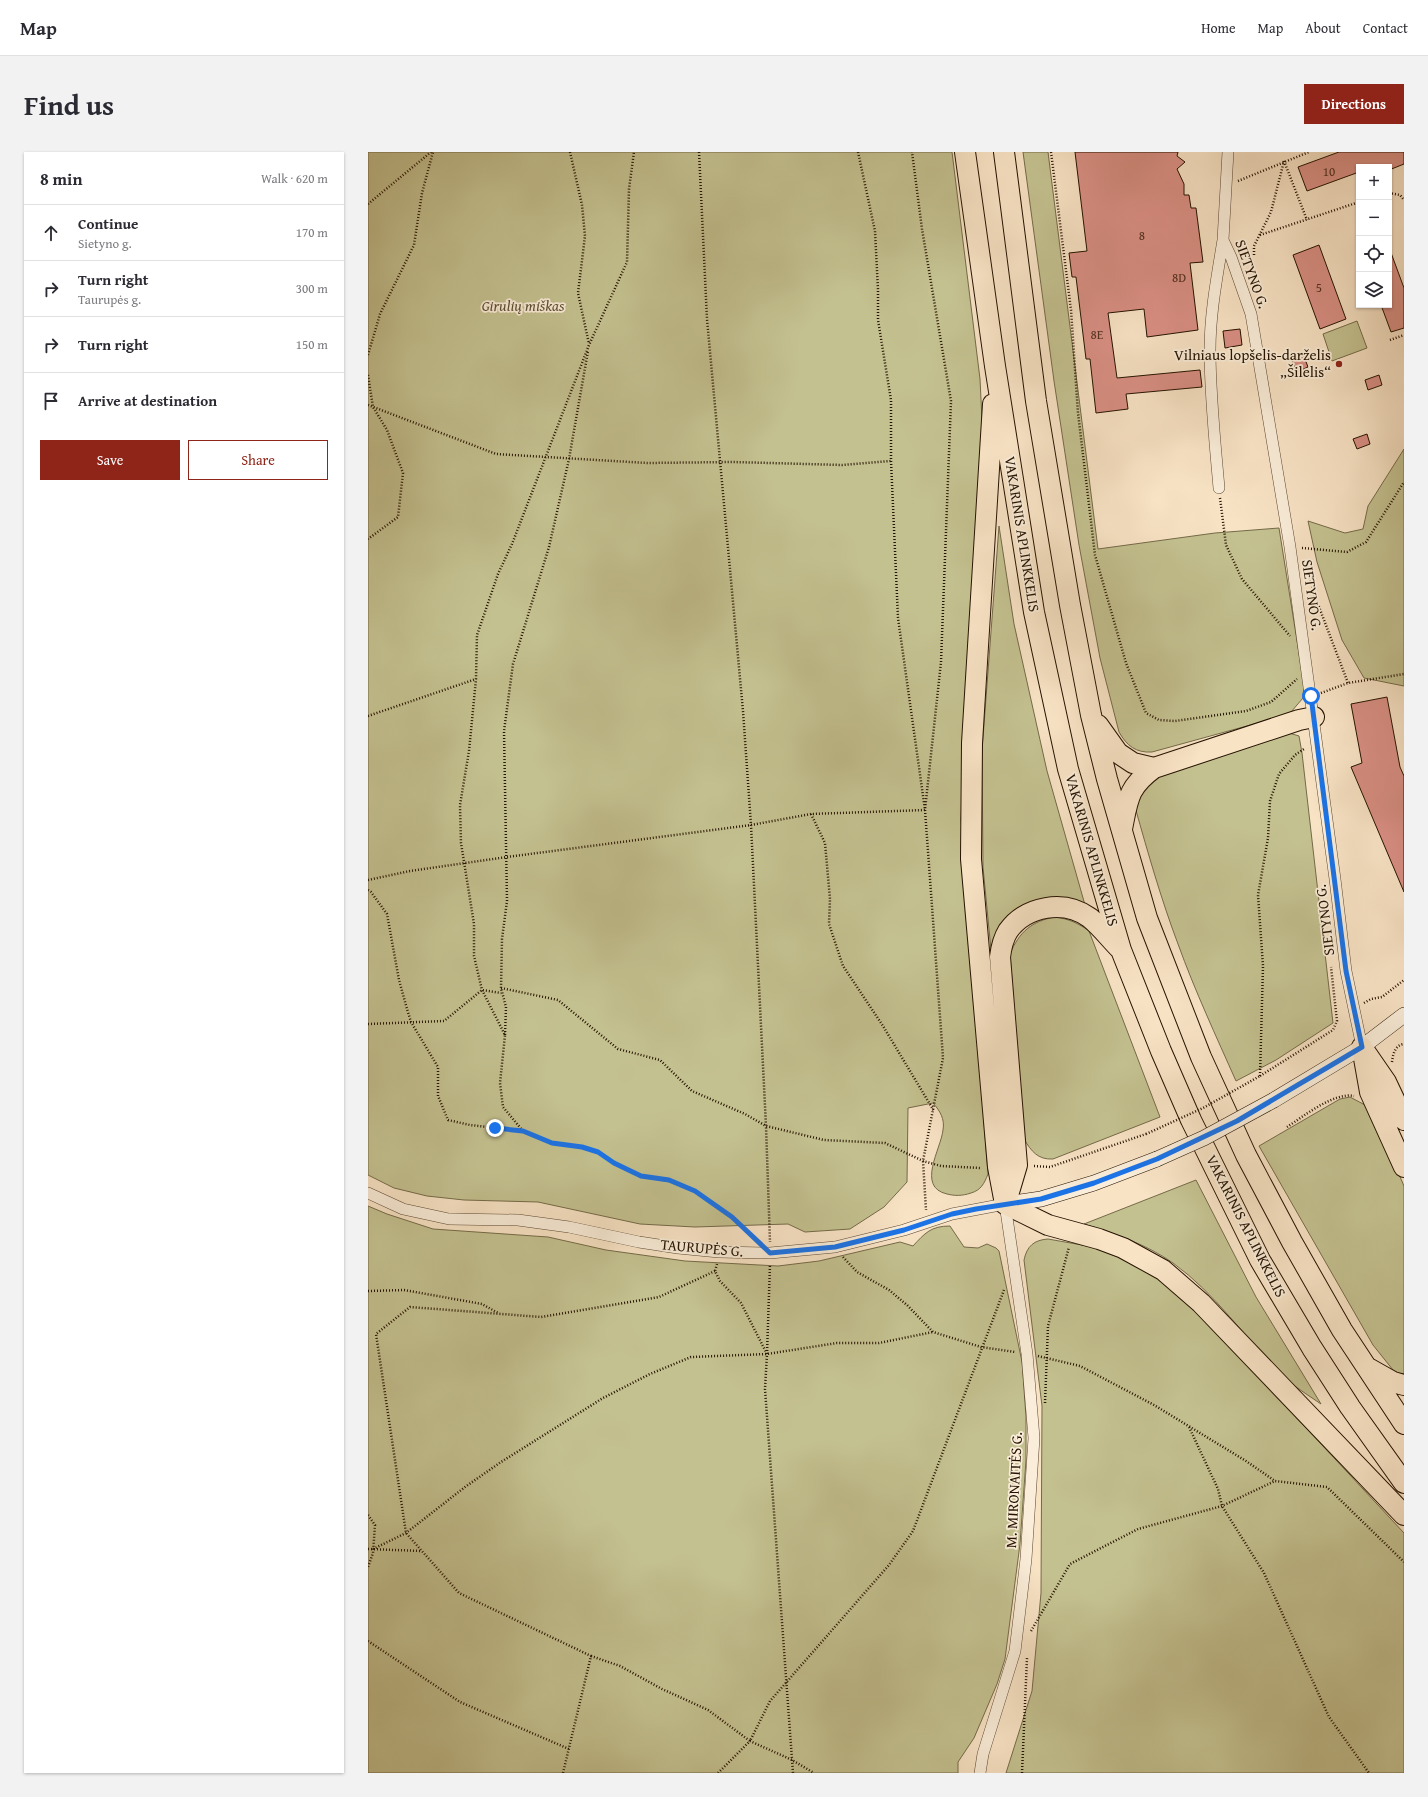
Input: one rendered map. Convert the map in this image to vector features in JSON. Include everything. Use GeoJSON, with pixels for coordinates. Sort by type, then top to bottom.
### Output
{"type":"FeatureCollection","features":[{"type":"Feature","properties":{"kind":"highway","name":"VAKARINIS APLINKKELIS"},"geometry":{"type":"LineString","coordinates":[[965,152],[995,366],[1034,612],[1068,769],[1121,950],[1161,1051],[1191,1120],[1260,1260],[1312,1348],[1346,1401],[1404,1483]]}},
{"type":"Feature","properties":{"kind":"highway"},"geometry":{"type":"LineString","coordinates":[[1004,152],[1036,401],[1070,605],[1091,715],[1122,832],[1147,918],[1201,1057],[1246,1155],[1292,1242],[1342,1330],[1404,1424]]}},
{"type":"Feature","properties":{"kind":"highway"},"geometry":{"type":"LineString","coordinates":[[995,366],[972,743],[972,859],[998,1167],[1005,1204]]}},
{"type":"Feature","properties":{"kind":"highway"},"geometry":{"type":"LineString","coordinates":[[1091,715],[1118,752],[1133,763],[1154,768]]}},
{"type":"Feature","properties":{"kind":"highway"},"geometry":{"type":"LineString","coordinates":[[1122,832],[1128,801],[1133,787],[1141,777],[1154,768],[1299,720],[1314,717]]}},
{"type":"Feature","properties":{"kind":"highway"},"geometry":{"type":"LineString","coordinates":[[1005,1204],[1017,1165],[1000,957],[1002,944],[1007,932],[1023,916],[1045,908],[1058,907],[1068,909],[1089,918],[1121,950]]}},
{"type":"Feature","properties":{"kind":"highway"},"geometry":{"type":"LineString","coordinates":[[1362,1047],[1386,1082],[1404,1120]]}},
{"type":"Feature","properties":{"kind":"highway"},"geometry":{"type":"LineString","coordinates":[[1362,1047],[1370,1092],[1404,1167]]}},
{"type":"Feature","properties":{"kind":"highway"},"geometry":{"type":"LineString","coordinates":[[1005,1204],[1048,1225],[1123,1248],[1163,1270],[1201,1303],[1404,1515]]}},
{"type":"Feature","properties":{"kind":"highway"},"geometry":{"type":"LineString","coordinates":[[1367,1367],[1393,1382],[1404,1386]]}},
{"type":"Feature","properties":{"kind":"main road","name":"TAURUPĖS G."},"geometry":{"type":"LineString","coordinates":[[1005,1204],[1041,1199],[1079,1188],[1157,1159],[1210,1135],[1274,1100],[1362,1047],[1404,1016]]}},
{"type":"Feature","properties":{"kind":"street","name":"SIETYNO G."},"geometry":{"type":"LineString","coordinates":[[1228,152],[1223,240],[1231,257],[1251,314],[1295,548],[1305,652],[1346,971],[1362,1047]]}},
{"type":"Feature","properties":{"kind":"street"},"geometry":{"type":"LineString","coordinates":[[1219,488],[1211,407],[1210,349],[1212,320],[1223,240]]}},
{"type":"Feature","properties":{"kind":"street","name":"TAURUPĖS G."},"geometry":{"type":"LineString","coordinates":[[368,1193],[403,1209],[449,1219],[518,1220],[544,1223],[639,1242],[719,1252],[770,1253],[835,1247],[927,1223],[952,1214],[1005,1204]]}},
{"type":"Feature","properties":{"kind":"street","name":"M. MIRONAITĖS G."},"geometry":{"type":"LineString","coordinates":[[980,1773],[983,1754],[1015,1651],[1021,1608],[1034,1438],[1027,1354],[1005,1204]]}},
{"type":"Feature","properties":{"kind":"path"},"geometry":{"type":"LineString","coordinates":[[368,204],[432,152]]}},
{"type":"Feature","properties":{"kind":"path"},"geometry":{"type":"LineString","coordinates":[[368,355],[380,314],[414,245],[422,192],[432,152]]}},
{"type":"Feature","properties":{"kind":"path"},"geometry":{"type":"LineString","coordinates":[[523,1131],[503,1106],[500,1083],[505,1035],[506,1007],[501,994],[502,939],[507,901],[504,731],[513,664],[549,547],[569,459],[589,345],[578,293],[585,236],[582,205],[570,152]]}},
{"type":"Feature","properties":{"kind":"path"},"geometry":{"type":"LineString","coordinates":[[505,1035],[482,990],[474,956],[474,924],[461,843],[460,805],[469,751],[476,679],[477,635],[498,574],[546,458],[589,345],[627,262],[629,189],[634,152]]}},
{"type":"Feature","properties":{"kind":"path"},"geometry":{"type":"LineString","coordinates":[[699,152],[707,319],[743,711],[751,825],[766,1126],[770,1253],[765,1388],[793,1773]]}},
{"type":"Feature","properties":{"kind":"path"},"geometry":{"type":"LineString","coordinates":[[858,152],[875,231],[878,320],[891,400],[891,461],[898,618],[925,810],[943,1058],[924,1161],[927,1223]]}},
{"type":"Feature","properties":{"kind":"path"},"geometry":{"type":"LineString","coordinates":[[912,152],[922,229],[951,401],[941,662],[925,810]]}},
{"type":"Feature","properties":{"kind":"path"},"geometry":{"type":"LineString","coordinates":[[1051,152],[1071,310],[1078,413],[1095,555],[1126,663],[1146,713],[1159,720],[1175,721],[1246,711],[1271,702],[1307,668]]}},
{"type":"Feature","properties":{"kind":"path"},"geometry":{"type":"LineString","coordinates":[[1240,180],[1309,152]]}},
{"type":"Feature","properties":{"kind":"path"},"geometry":{"type":"LineString","coordinates":[[1284,161],[1306,220]]}},
{"type":"Feature","properties":{"kind":"path"},"geometry":{"type":"LineString","coordinates":[[1254,255],[1254,246],[1270,212],[1284,161]]}},
{"type":"Feature","properties":{"kind":"path"},"geometry":{"type":"LineString","coordinates":[[1392,194],[1400,195],[1404,200]]}},
{"type":"Feature","properties":{"kind":"path"},"geometry":{"type":"LineString","coordinates":[[1260,236],[1356,203]]}},
{"type":"Feature","properties":{"kind":"path"},"geometry":{"type":"LineString","coordinates":[[1390,340],[1404,335]]}},
{"type":"Feature","properties":{"kind":"path"},"geometry":{"type":"LineString","coordinates":[[368,375],[374,407],[387,430],[403,473],[398,517],[368,539]]}},
{"type":"Feature","properties":{"kind":"path"},"geometry":{"type":"LineString","coordinates":[[368,405],[496,454],[546,458],[647,462],[842,465],[891,461]]}},
{"type":"Feature","properties":{"kind":"path"},"geometry":{"type":"LineString","coordinates":[[1295,548],[1348,552],[1366,542],[1404,482]]}},
{"type":"Feature","properties":{"kind":"path"},"geometry":{"type":"LineString","coordinates":[[1219,488],[1226,545],[1242,580],[1281,627],[1305,652]]}},
{"type":"Feature","properties":{"kind":"path"},"geometry":{"type":"LineString","coordinates":[[1295,548],[1302,555]]}},
{"type":"Feature","properties":{"kind":"path"},"geometry":{"type":"LineString","coordinates":[[1305,563],[1316,599],[1348,683]]}},
{"type":"Feature","properties":{"kind":"path"},"geometry":{"type":"LineString","coordinates":[[1311,696],[1348,683],[1404,674]]}},
{"type":"Feature","properties":{"kind":"path"},"geometry":{"type":"LineString","coordinates":[[368,716],[476,679]]}},
{"type":"Feature","properties":{"kind":"path"},"geometry":{"type":"LineString","coordinates":[[1260,1076],[1263,966],[1258,895],[1268,838],[1270,801],[1279,774],[1295,755],[1304,749]]}},
{"type":"Feature","properties":{"kind":"path"},"geometry":{"type":"LineString","coordinates":[[368,880],[410,871],[751,825],[811,814],[925,810]]}},
{"type":"Feature","properties":{"kind":"path"},"geometry":{"type":"LineString","coordinates":[[811,814],[825,843],[830,899],[830,924],[843,966],[883,1026],[934,1110]]}},
{"type":"Feature","properties":{"kind":"path"},"geometry":{"type":"LineString","coordinates":[[368,890],[387,914],[399,980],[411,1022],[438,1066],[438,1096],[448,1120],[470,1125],[523,1131],[552,1143],[582,1147],[598,1152],[614,1163],[641,1176],[669,1180],[695,1191],[732,1217],[770,1253]]}},
{"type":"Feature","properties":{"kind":"path"},"geometry":{"type":"LineString","coordinates":[[1370,999],[1382,997],[1404,980]]}},
{"type":"Feature","properties":{"kind":"path"},"geometry":{"type":"LineString","coordinates":[[501,988],[558,1000],[618,1049],[660,1060],[692,1091],[745,1114],[766,1126],[824,1140],[886,1143],[924,1161],[948,1167],[998,1167]]}},
{"type":"Feature","properties":{"kind":"path"},"geometry":{"type":"LineString","coordinates":[[482,990],[501,994]]}},
{"type":"Feature","properties":{"kind":"path"},"geometry":{"type":"LineString","coordinates":[[368,1024],[444,1021],[482,990]]}},
{"type":"Feature","properties":{"kind":"path"},"geometry":{"type":"LineString","coordinates":[[1017,1165],[1050,1166],[1146,1134],[1203,1108],[1260,1076],[1334,1030],[1337,1020]]}},
{"type":"Feature","properties":{"kind":"path"},"geometry":{"type":"LineString","coordinates":[[1394,1070],[1392,1063],[1393,1054],[1397,1046],[1404,1044]]}},
{"type":"Feature","properties":{"kind":"path"},"geometry":{"type":"LineString","coordinates":[[1287,1127],[1330,1100],[1347,1095],[1361,1098]]}},
{"type":"Feature","properties":{"kind":"path"},"geometry":{"type":"LineString","coordinates":[[1073,1232],[1048,1326],[1046,1358],[1080,1366],[1154,1405],[1246,1461],[1275,1481],[1327,1487],[1404,1562]]}},
{"type":"Feature","properties":{"kind":"path"},"geometry":{"type":"LineString","coordinates":[[835,1247],[857,1272],[889,1290],[907,1305],[933,1332]]}},
{"type":"Feature","properties":{"kind":"path"},"geometry":{"type":"LineString","coordinates":[[719,1252],[715,1271],[720,1281],[741,1303],[767,1354]]}},
{"type":"Feature","properties":{"kind":"path"},"geometry":{"type":"LineString","coordinates":[[718,1773],[750,1740],[770,1701],[786,1680],[889,1565],[913,1531],[981,1347],[1014,1266]]}},
{"type":"Feature","properties":{"kind":"path"},"geometry":{"type":"LineString","coordinates":[[715,1271],[659,1297],[541,1317],[410,1307],[376,1334],[406,1533],[459,1593],[591,1656],[620,1666],[662,1689],[708,1710],[750,1740],[792,1760],[814,1773]]}},
{"type":"Feature","properties":{"kind":"path"},"geometry":{"type":"LineString","coordinates":[[368,1291],[404,1290],[482,1304],[499,1314]]}},
{"type":"Feature","properties":{"kind":"path"},"geometry":{"type":"LineString","coordinates":[[373,1549],[406,1533],[465,1487],[501,1462],[604,1398],[650,1374],[691,1357],[767,1354],[837,1343],[879,1342],[933,1332],[981,1347],[1027,1354]]}},
{"type":"Feature","properties":{"kind":"path"},"geometry":{"type":"LineString","coordinates":[[1189,1426],[1218,1489],[1222,1506],[1264,1573],[1329,1717],[1369,1773]]}},
{"type":"Feature","properties":{"kind":"path"},"geometry":{"type":"LineString","coordinates":[[1028,1636],[1070,1564],[1138,1529],[1222,1506],[1275,1481]]}},
{"type":"Feature","properties":{"kind":"path"},"geometry":{"type":"LineString","coordinates":[[368,1515],[375,1525],[373,1549],[368,1567]]}},
{"type":"Feature","properties":{"kind":"path"},"geometry":{"type":"LineString","coordinates":[[368,1549],[422,1551]]}},
{"type":"Feature","properties":{"kind":"path"},"geometry":{"type":"LineString","coordinates":[[368,1641],[460,1702],[569,1749]]}},
{"type":"Feature","properties":{"kind":"path"},"geometry":{"type":"LineString","coordinates":[[563,1773],[591,1656]]}},
{"type":"Feature","properties":{"kind":"green space","name":"Girulių miškas"},"geometry":{"type":"Polygon","coordinates":[[[368,152],[952,152],[980,379],[983,440],[961,819],[988,1174],[984,1184],[977,1190],[965,1195],[953,1195],[938,1190],[933,1184],[933,1166],[941,1138],[943,1122],[938,1109],[933,1103],[908,1108],[907,1182],[884,1207],[850,1229],[805,1232],[788,1224],[695,1227],[640,1224],[538,1202],[464,1200],[427,1196],[394,1188],[368,1175],[368,152]]]}},
{"type":"Feature","properties":{"kind":"green space"},"geometry":{"type":"Polygon","coordinates":[[[1023,152],[1048,152],[1098,549],[1215,533],[1279,528],[1304,685],[1303,698],[1291,712],[1276,718],[1152,752],[1132,748],[1119,732],[1100,658],[1079,545],[1054,381],[1023,152]]]}},
{"type":"Feature","properties":{"kind":"green space"},"geometry":{"type":"Polygon","coordinates":[[[1357,321],[1367,348],[1332,361],[1323,334],[1357,321]]]}},
{"type":"Feature","properties":{"kind":"green space"},"geometry":{"type":"Polygon","coordinates":[[[1404,449],[1404,686],[1364,678],[1342,640],[1317,562],[1308,521],[1345,533],[1363,529],[1368,506],[1404,449]]]}},
{"type":"Feature","properties":{"kind":"green space"},"geometry":{"type":"Polygon","coordinates":[[[999,526],[1014,624],[1047,771],[1085,905],[1060,898],[991,950],[983,867],[982,751],[999,526]]]}},
{"type":"Feature","properties":{"kind":"green space"},"geometry":{"type":"Polygon","coordinates":[[[1289,733],[1299,736],[1302,753],[1333,1023],[1276,1060],[1236,1081],[1199,996],[1172,927],[1155,876],[1135,807],[1136,797],[1156,777],[1289,733]]]}},
{"type":"Feature","properties":{"kind":"green space"},"geometry":{"type":"Polygon","coordinates":[[[1055,917],[1073,922],[1089,931],[1160,1117],[1053,1159],[1048,1159],[1036,1154],[1024,1139],[1010,954],[1022,934],[1027,929],[1040,921],[1055,917]]]}},
{"type":"Feature","properties":{"kind":"green space"},"geometry":{"type":"Polygon","coordinates":[[[1350,1097],[1371,1110],[1404,1186],[1404,1376],[1393,1370],[1373,1345],[1259,1146],[1340,1099],[1350,1097]]]}},
{"type":"Feature","properties":{"kind":"green space"},"geometry":{"type":"Polygon","coordinates":[[[1196,1180],[1256,1297],[1321,1404],[1286,1379],[1203,1288],[1173,1263],[1141,1245],[1084,1224],[1196,1180]]]}},
{"type":"Feature","properties":{"kind":"green space"},"geometry":{"type":"Polygon","coordinates":[[[368,1206],[387,1214],[433,1229],[548,1237],[606,1250],[685,1261],[778,1266],[819,1261],[900,1242],[913,1246],[929,1231],[943,1226],[950,1226],[964,1247],[978,1248],[987,1244],[996,1248],[999,1251],[1022,1362],[1026,1417],[1026,1460],[1020,1544],[1005,1659],[997,1684],[974,1738],[958,1762],[958,1773],[368,1773],[368,1206]]]}},
{"type":"Feature","properties":{"kind":"green space"},"geometry":{"type":"Polygon","coordinates":[[[1048,1239],[1099,1248],[1132,1260],[1156,1275],[1198,1312],[1404,1533],[1404,1773],[1006,1773],[1032,1691],[1041,1593],[1042,1406],[1024,1260],[1029,1247],[1035,1242],[1048,1239]]]}},
{"type":"Feature","properties":{"kind":"building"},"geometry":{"type":"Polygon","coordinates":[[[1075,152],[1178,152],[1177,156],[1185,162],[1177,169],[1184,184],[1184,195],[1189,195],[1191,208],[1196,208],[1203,262],[1190,263],[1198,330],[1147,337],[1144,309],[1108,313],[1117,378],[1200,370],[1202,387],[1126,394],[1128,409],[1096,413],[1090,359],[1086,359],[1076,277],[1072,277],[1069,253],[1087,251],[1075,152]]]}},
{"type":"Feature","properties":{"kind":"building"},"geometry":{"type":"Polygon","coordinates":[[[1339,152],[1404,152],[1404,164],[1392,169],[1392,164],[1356,164],[1356,173],[1307,191],[1298,167],[1339,152]]]}},
{"type":"Feature","properties":{"kind":"building"},"geometry":{"type":"Polygon","coordinates":[[[1319,245],[1346,319],[1320,329],[1293,255],[1319,245]]]}},
{"type":"Feature","properties":{"kind":"building"},"geometry":{"type":"Polygon","coordinates":[[[1392,255],[1404,288],[1404,328],[1391,332],[1382,308],[1392,308],[1392,255]]]}},
{"type":"Feature","properties":{"kind":"building"},"geometry":{"type":"Polygon","coordinates":[[[1240,329],[1242,345],[1225,348],[1223,331],[1240,329]]]}},
{"type":"Feature","properties":{"kind":"building"},"geometry":{"type":"Polygon","coordinates":[[[1303,354],[1308,367],[1297,372],[1291,359],[1303,354]]]}},
{"type":"Feature","properties":{"kind":"building"},"geometry":{"type":"Polygon","coordinates":[[[1379,375],[1382,385],[1368,390],[1365,380],[1379,375]]]}},
{"type":"Feature","properties":{"kind":"building"},"geometry":{"type":"Polygon","coordinates":[[[1367,434],[1370,444],[1357,449],[1353,439],[1367,434]]]}},
{"type":"Feature","properties":{"kind":"building"},"geometry":{"type":"Polygon","coordinates":[[[1387,697],[1400,767],[1404,776],[1404,892],[1351,767],[1362,763],[1351,704],[1387,697]]]}},
{"type":"Feature","properties":{"kind":"place","name":"Vilniaus lopšelis-darželis „Šilelis“"},"geometry":{"type":"Point","coordinates":[1339,364]}},
{"type":"Feature","properties":{"kind":"route"},"geometry":{"type":"LineString","coordinates":[[495,1128],[523,1131],[552,1143],[582,1147],[598,1152],[614,1163],[641,1176],[669,1180],[695,1191],[732,1217],[770,1253],[806,1251],[835,1247],[904,1230],[952,1214],[1041,1199],[1094,1183],[1157,1159],[1237,1121],[1362,1047],[1346,971],[1311,696]]}}]}
